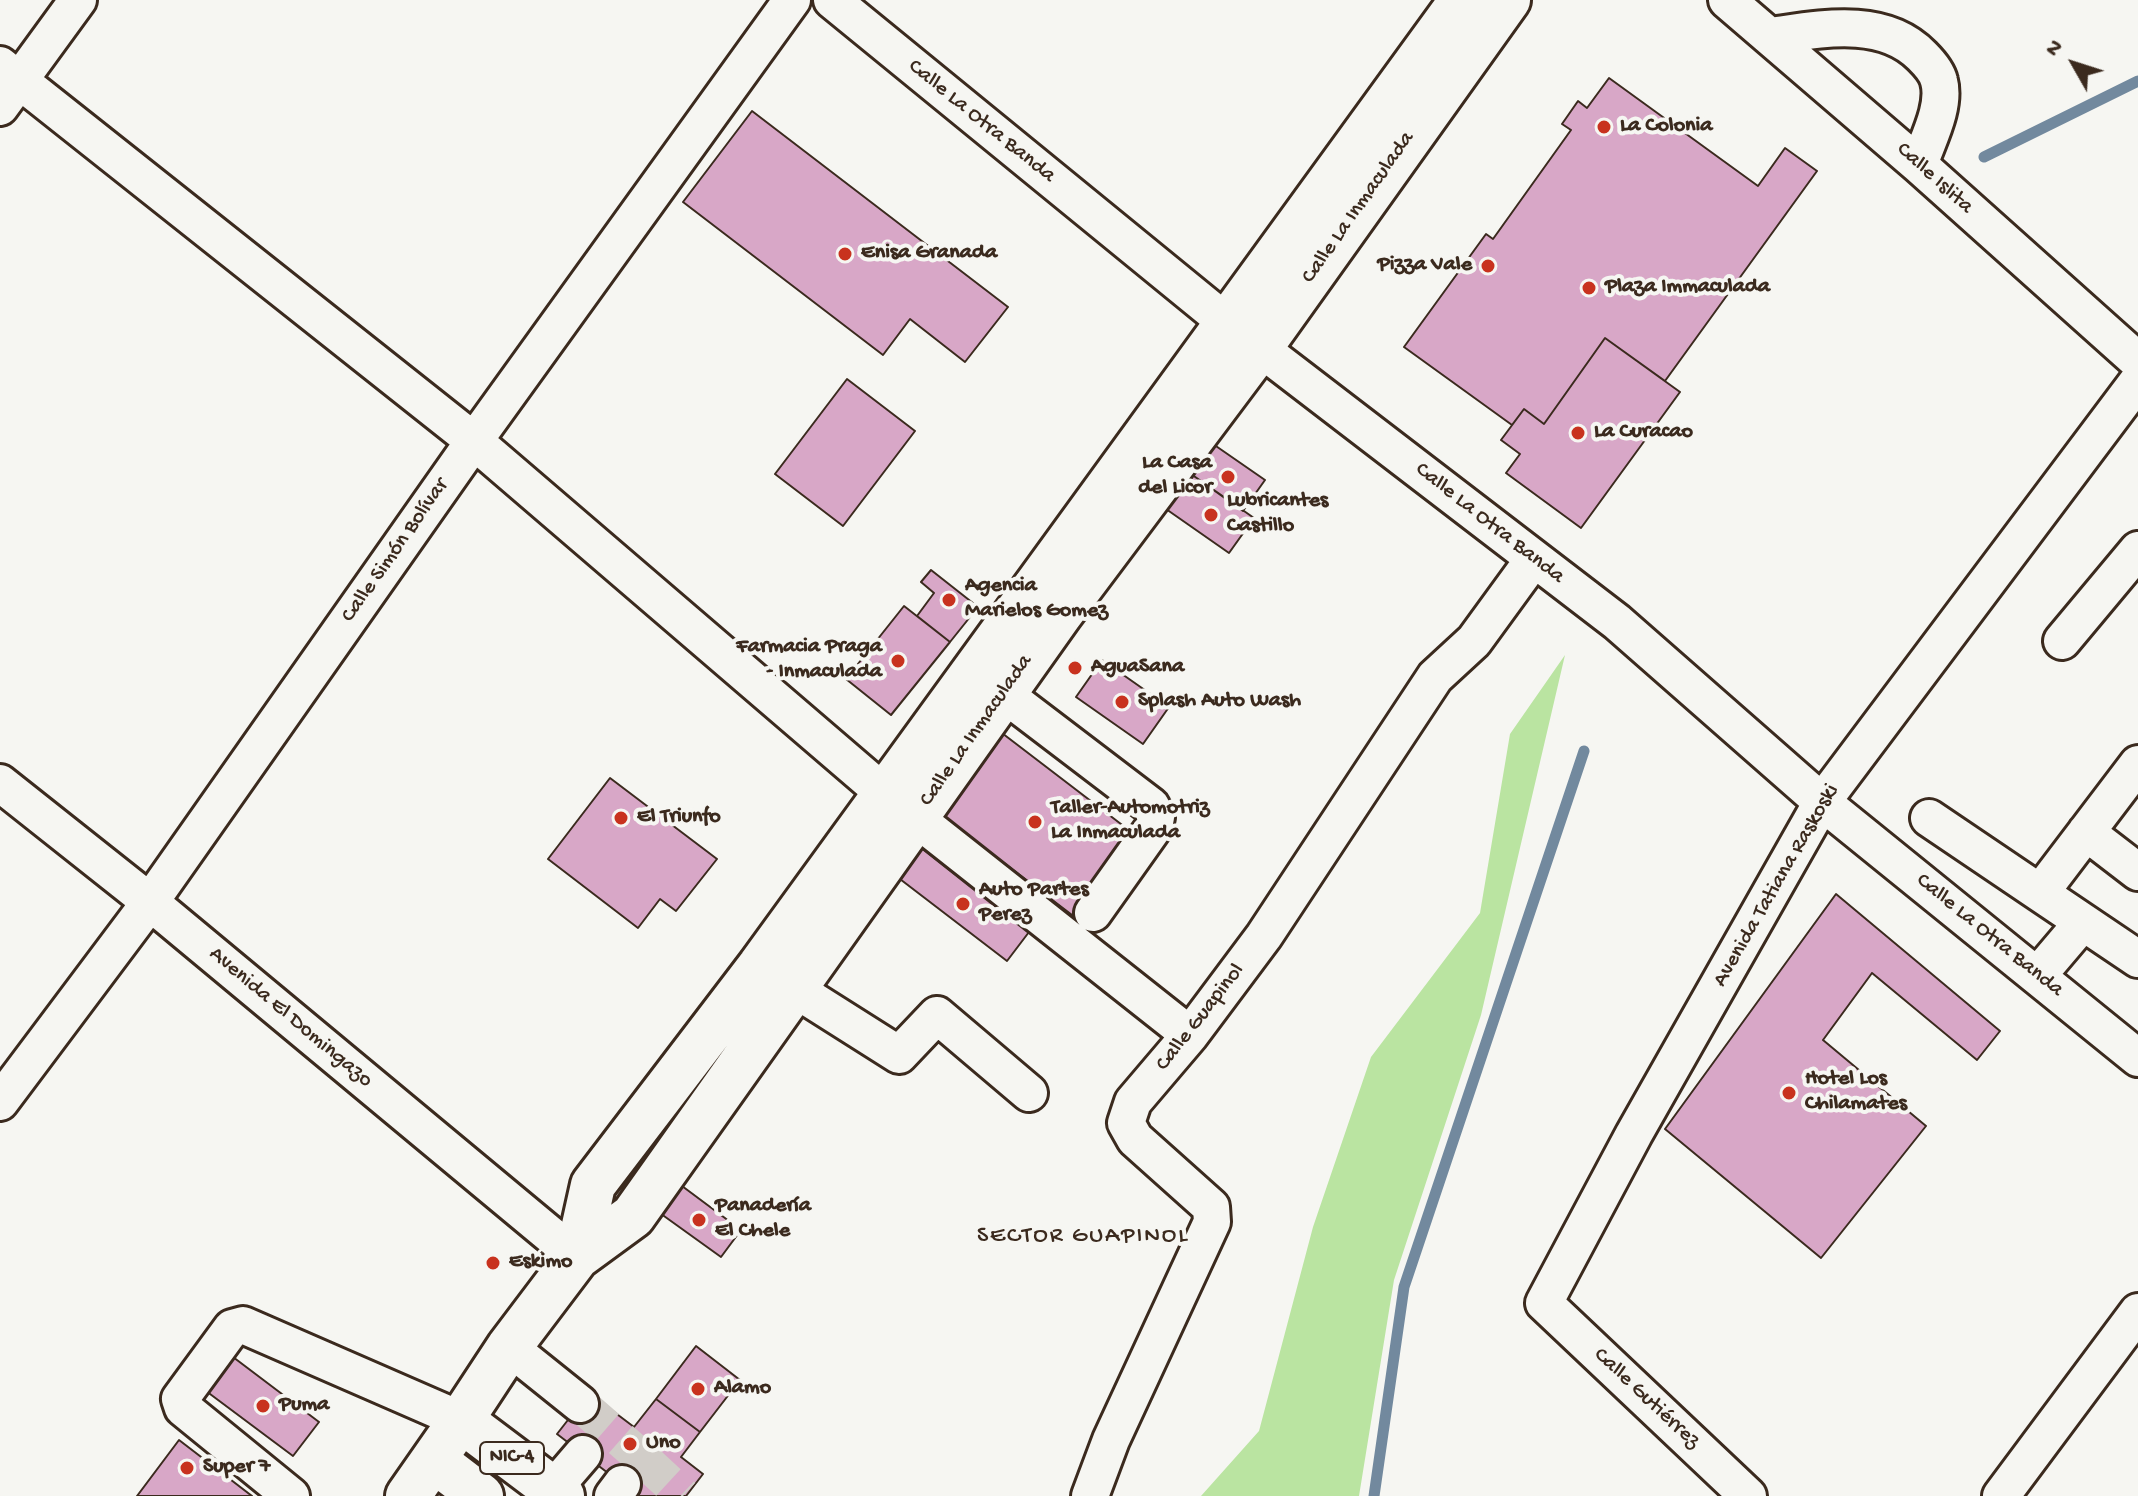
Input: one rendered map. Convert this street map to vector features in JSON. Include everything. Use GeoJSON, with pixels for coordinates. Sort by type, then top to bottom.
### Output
{"type":"FeatureCollection","features":[{"type":"Feature","properties":{"kind":"main road","name":"Calle La Inmaculada"},"geometry":{"type":"LineString","coordinates":[[461,1420],[509,1347],[577,1257],[593,1185],[777,978],[1045,602],[1226,322],[1488,3]]}},
{"type":"Feature","properties":{"kind":"main road","name":"Calle La Inmaculada"},"geometry":{"type":"LineString","coordinates":[[900,805],[1004,694],[1045,602],[1261,346],[1488,3]]}},
{"type":"Feature","properties":{"kind":"main road","name":"NIC-4"},"geometry":{"type":"LineString","coordinates":[[408,1496],[461,1420],[557,1493]]}},
{"type":"Feature","properties":{"kind":"main road","name":"NIC-4"},"geometry":{"type":"LineString","coordinates":[[434,1460],[481,1496]]}},
{"type":"Feature","properties":{"kind":"street"},"geometry":{"type":"LineString","coordinates":[[78,0],[7,84],[474,441],[900,805],[1190,1035]]}},
{"type":"Feature","properties":{"kind":"street","name":"Calle Simón Bolívar"},"geometry":{"type":"LineString","coordinates":[[0,1102],[150,902],[474,441],[792,0]]}},
{"type":"Feature","properties":{"kind":"street","name":"Calle La Otra Banda"},"geometry":{"type":"LineString","coordinates":[[832,0],[1226,322],[1617,622],[1687,680],[1822,802],[2138,1058]]}},
{"type":"Feature","properties":{"kind":"street","name":"Calle Islita"},"geometry":{"type":"LineString","coordinates":[[1727,0],[1919,165],[2138,361]]}},
{"type":"Feature","properties":{"kind":"street"},"geometry":{"type":"LineString","coordinates":[[1770,36],[1807,31],[1882,30],[1906,40],[1929,64],[1939,81],[1939,105],[1919,165]]}},
{"type":"Feature","properties":{"kind":"street","name":"Avenida Tatiana Raskoski"},"geometry":{"type":"LineString","coordinates":[[1544,1303],[1634,1134],[1822,802],[2138,381]]}},
{"type":"Feature","properties":{"kind":"street"},"geometry":{"type":"LineString","coordinates":[[2062,641],[2138,550]]}},
{"type":"Feature","properties":{"kind":"street","name":"Calle Guapinol"},"geometry":{"type":"LineString","coordinates":[[1090,1496],[1111,1440],[1212,1222],[1211,1207],[1135,1139],[1126,1123],[1133,1102],[1190,1035],[1264,936],[1435,677],[1474,641],[1533,560]]}},
{"type":"Feature","properties":{"kind":"street"},"geometry":{"type":"LineString","coordinates":[[1004,694],[1151,806],[1156,817],[1154,827],[1093,913]]}},
{"type":"Feature","properties":{"kind":"street"},"geometry":{"type":"LineString","coordinates":[[2040,893],[2138,764]]}},
{"type":"Feature","properties":{"kind":"street","name":"Avenida El Domingazo"},"geometry":{"type":"LineString","coordinates":[[0,783],[150,902],[577,1257]]}},
{"type":"Feature","properties":{"kind":"street"},"geometry":{"type":"LineString","coordinates":[[1929,818],[2138,959]]}},
{"type":"Feature","properties":{"kind":"street"},"geometry":{"type":"LineString","coordinates":[[2086,832],[2138,872]]}},
{"type":"Feature","properties":{"kind":"street"},"geometry":{"type":"LineString","coordinates":[[2038,975],[2083,922]]}},
{"type":"Feature","properties":{"kind":"street"},"geometry":{"type":"LineString","coordinates":[[777,978],[899,1055],[937,1015],[1029,1093]]}},
{"type":"Feature","properties":{"kind":"street","name":"Calle Gutiérrez"},"geometry":{"type":"LineString","coordinates":[[1544,1303],[1748,1496]]}},
{"type":"Feature","properties":{"kind":"street"},"geometry":{"type":"LineString","coordinates":[[2001,1496],[2138,1312]]}},
{"type":"Feature","properties":{"kind":"street"},"geometry":{"type":"LineString","coordinates":[[291,1496],[183,1408],[180,1399],[232,1328],[243,1325],[461,1420]]}},
{"type":"Feature","properties":{"kind":"street"},"geometry":{"type":"LineString","coordinates":[[509,1347],[580,1404]]}},
{"type":"Feature","properties":{"kind":"street"},"geometry":{"type":"LineString","coordinates":[[557,1493],[583,1454]]}},
{"type":"Feature","properties":{"kind":"green space"},"geometry":{"type":"Polygon","coordinates":[[[1565,655],[1481,1015],[1394,1280],[1359,1496],[1201,1496],[1259,1431],[1313,1227],[1371,1057],[1480,913],[1510,734],[1565,655]]]}},
{"type":"Feature","properties":{"kind":"building","name":"Plaza Immaculada"},"geometry":{"type":"Polygon","coordinates":[[[1609,78],[1758,186],[1785,148],[1817,171],[1665,381],[1605,338],[1544,424],[1524,409],[1512,425],[1404,347],[1486,234],[1493,239],[1571,130],[1562,124],[1578,101],[1587,108],[1609,78]]]}},
{"type":"Feature","properties":{"kind":"building","name":"Enisa Granada"},"geometry":{"type":"Polygon","coordinates":[[[752,111],[1008,307],[965,362],[910,319],[883,355],[683,202],[752,111]]]}},
{"type":"Feature","properties":{"kind":"building","name":"La Curacao"},"geometry":{"type":"Polygon","coordinates":[[[1605,338],[1680,392],[1581,528],[1506,473],[1520,454],[1501,440],[1524,409],[1544,424],[1605,338]]]}},
{"type":"Feature","properties":{"kind":"building"},"geometry":{"type":"Polygon","coordinates":[[[847,379],[915,431],[843,526],[775,474],[847,379]]]}},
{"type":"Feature","properties":{"kind":"building","name":"La Casa del Licor"},"geometry":{"type":"Polygon","coordinates":[[[1213,444],[1265,480],[1243,511],[1191,474],[1213,444]]]}},
{"type":"Feature","properties":{"kind":"building","name":"Lubricantes Castillo"},"geometry":{"type":"Polygon","coordinates":[[[1191,474],[1254,518],[1229,553],[1166,509],[1191,474]]]}},
{"type":"Feature","properties":{"kind":"building","name":"Agencia Marielos Gomez"},"geometry":{"type":"Polygon","coordinates":[[[931,570],[978,607],[950,642],[917,616],[934,593],[921,582],[931,570]]]}},
{"type":"Feature","properties":{"kind":"building","name":"Farmacia Praga - Inmaculada"},"geometry":{"type":"Polygon","coordinates":[[[904,606],[950,642],[891,715],[846,679],[904,606]]]}},
{"type":"Feature","properties":{"kind":"building","name":"Splash Auto Wash"},"geometry":{"type":"Polygon","coordinates":[[[1102,660],[1169,707],[1143,744],[1076,697],[1102,660]]]}},
{"type":"Feature","properties":{"kind":"building","name":"Taller-Automotriz La Inmaculada"},"geometry":{"type":"Polygon","coordinates":[[[998,730],[1134,834],[1072,915],[936,811],[998,730]]]}},
{"type":"Feature","properties":{"kind":"building","name":"El Triunfo"},"geometry":{"type":"Polygon","coordinates":[[[610,778],[717,859],[676,911],[660,899],[638,928],[548,859],[610,778]]]}},
{"type":"Feature","properties":{"kind":"building","name":"Auto Partes Perez"},"geometry":{"type":"Polygon","coordinates":[[[919,846],[1029,932],[1007,961],[896,876],[919,846]]]}},
{"type":"Feature","properties":{"kind":"building","name":"Hotel Los Chilamates"},"geometry":{"type":"Polygon","coordinates":[[[1836,894],[2000,1031],[1977,1060],[1872,973],[1823,1040],[1926,1126],[1821,1258],[1665,1129],[1836,894]]]}},
{"type":"Feature","properties":{"kind":"building","name":"Panadería El Chele"},"geometry":{"type":"Polygon","coordinates":[[[678,1183],[741,1230],[721,1257],[657,1211],[678,1183]]]}},
{"type":"Feature","properties":{"kind":"building","name":"Alamo"},"geometry":{"type":"Polygon","coordinates":[[[696,1346],[740,1380],[700,1432],[656,1399],[696,1346]]]}},
{"type":"Feature","properties":{"kind":"building"},"geometry":{"type":"Polygon","coordinates":[[[233,1357],[319,1422],[293,1456],[206,1391],[233,1357]]]}},
{"type":"Feature","properties":{"kind":"building","name":"Uno"},"geometry":{"type":"Polygon","coordinates":[[[589,1393],[634,1427],[656,1399],[700,1432],[681,1457],[703,1474],[686,1496],[638,1496],[557,1434],[589,1393]]]}},
{"type":"Feature","properties":{"kind":"building","name":"Super 7"},"geometry":{"type":"Polygon","coordinates":[[[179,1440],[252,1496],[137,1496],[179,1440]]]}},
{"type":"Feature","properties":{"kind":"waterway"},"geometry":{"type":"LineString","coordinates":[[1984,157],[2138,81]]}},
{"type":"Feature","properties":{"kind":"waterway"},"geometry":{"type":"LineString","coordinates":[[1374,1496],[1404,1287],[1584,751]]}},
{"type":"Feature","properties":{"kind":"tunnel"},"geometry":{"type":"LineString","coordinates":[[580,1404],[642,1458],[622,1484]]}},
{"type":"Feature","properties":{"kind":"tunnel"},"geometry":{"type":"LineString","coordinates":[[642,1458],[683,1496]]}},
{"type":"Feature","properties":{"kind":"place","name":"La Colonia"},"geometry":{"type":"Point","coordinates":[1604,127]}},
{"type":"Feature","properties":{"kind":"place","name":"Enisa Granada"},"geometry":{"type":"Point","coordinates":[845,254]}},
{"type":"Feature","properties":{"kind":"place","name":"Pizza Vale"},"geometry":{"type":"Point","coordinates":[1488,266]}},
{"type":"Feature","properties":{"kind":"place","name":"Plaza Immaculada"},"geometry":{"type":"Point","coordinates":[1589,288]}},
{"type":"Feature","properties":{"kind":"place","name":"La Curacao"},"geometry":{"type":"Point","coordinates":[1578,433]}},
{"type":"Feature","properties":{"kind":"place","name":"La Casa del Licor"},"geometry":{"type":"Point","coordinates":[1228,477]}},
{"type":"Feature","properties":{"kind":"place","name":"Lubricantes Castillo"},"geometry":{"type":"Point","coordinates":[1211,515]}},
{"type":"Feature","properties":{"kind":"place","name":"Agencia Marielos Gomez"},"geometry":{"type":"Point","coordinates":[949,600]}},
{"type":"Feature","properties":{"kind":"place","name":"Farmacia Praga - Inmaculada"},"geometry":{"type":"Point","coordinates":[898,661]}},
{"type":"Feature","properties":{"kind":"place","name":"AguaSana"},"geometry":{"type":"Point","coordinates":[1075,668]}},
{"type":"Feature","properties":{"kind":"place","name":"Splash Auto Wash"},"geometry":{"type":"Point","coordinates":[1122,702]}},
{"type":"Feature","properties":{"kind":"place","name":"El Triunfo"},"geometry":{"type":"Point","coordinates":[621,818]}},
{"type":"Feature","properties":{"kind":"place","name":"Taller-Automotriz La Inmaculada"},"geometry":{"type":"Point","coordinates":[1035,822]}},
{"type":"Feature","properties":{"kind":"place","name":"Auto Partes Perez"},"geometry":{"type":"Point","coordinates":[963,904]}},
{"type":"Feature","properties":{"kind":"place","name":"Hotel Los Chilamates"},"geometry":{"type":"Point","coordinates":[1789,1093]}},
{"type":"Feature","properties":{"kind":"place","name":"Panadería El Chele"},"geometry":{"type":"Point","coordinates":[699,1220]}},
{"type":"Feature","properties":{"kind":"place","name":"Eskimo"},"geometry":{"type":"Point","coordinates":[493,1263]}},
{"type":"Feature","properties":{"kind":"place","name":"Alamo"},"geometry":{"type":"Point","coordinates":[698,1389]}},
{"type":"Feature","properties":{"kind":"place","name":"Puma"},"geometry":{"type":"Point","coordinates":[263,1406]}},
{"type":"Feature","properties":{"kind":"place","name":"Uno"},"geometry":{"type":"Point","coordinates":[630,1444]}},
{"type":"Feature","properties":{"kind":"place","name":"Super 7"},"geometry":{"type":"Point","coordinates":[187,1468]}},
{"type":"Feature","properties":{"kind":"district","name":"SECTOR GUAPINOL"},"geometry":{"type":"Point","coordinates":[1083,1237]}}]}
